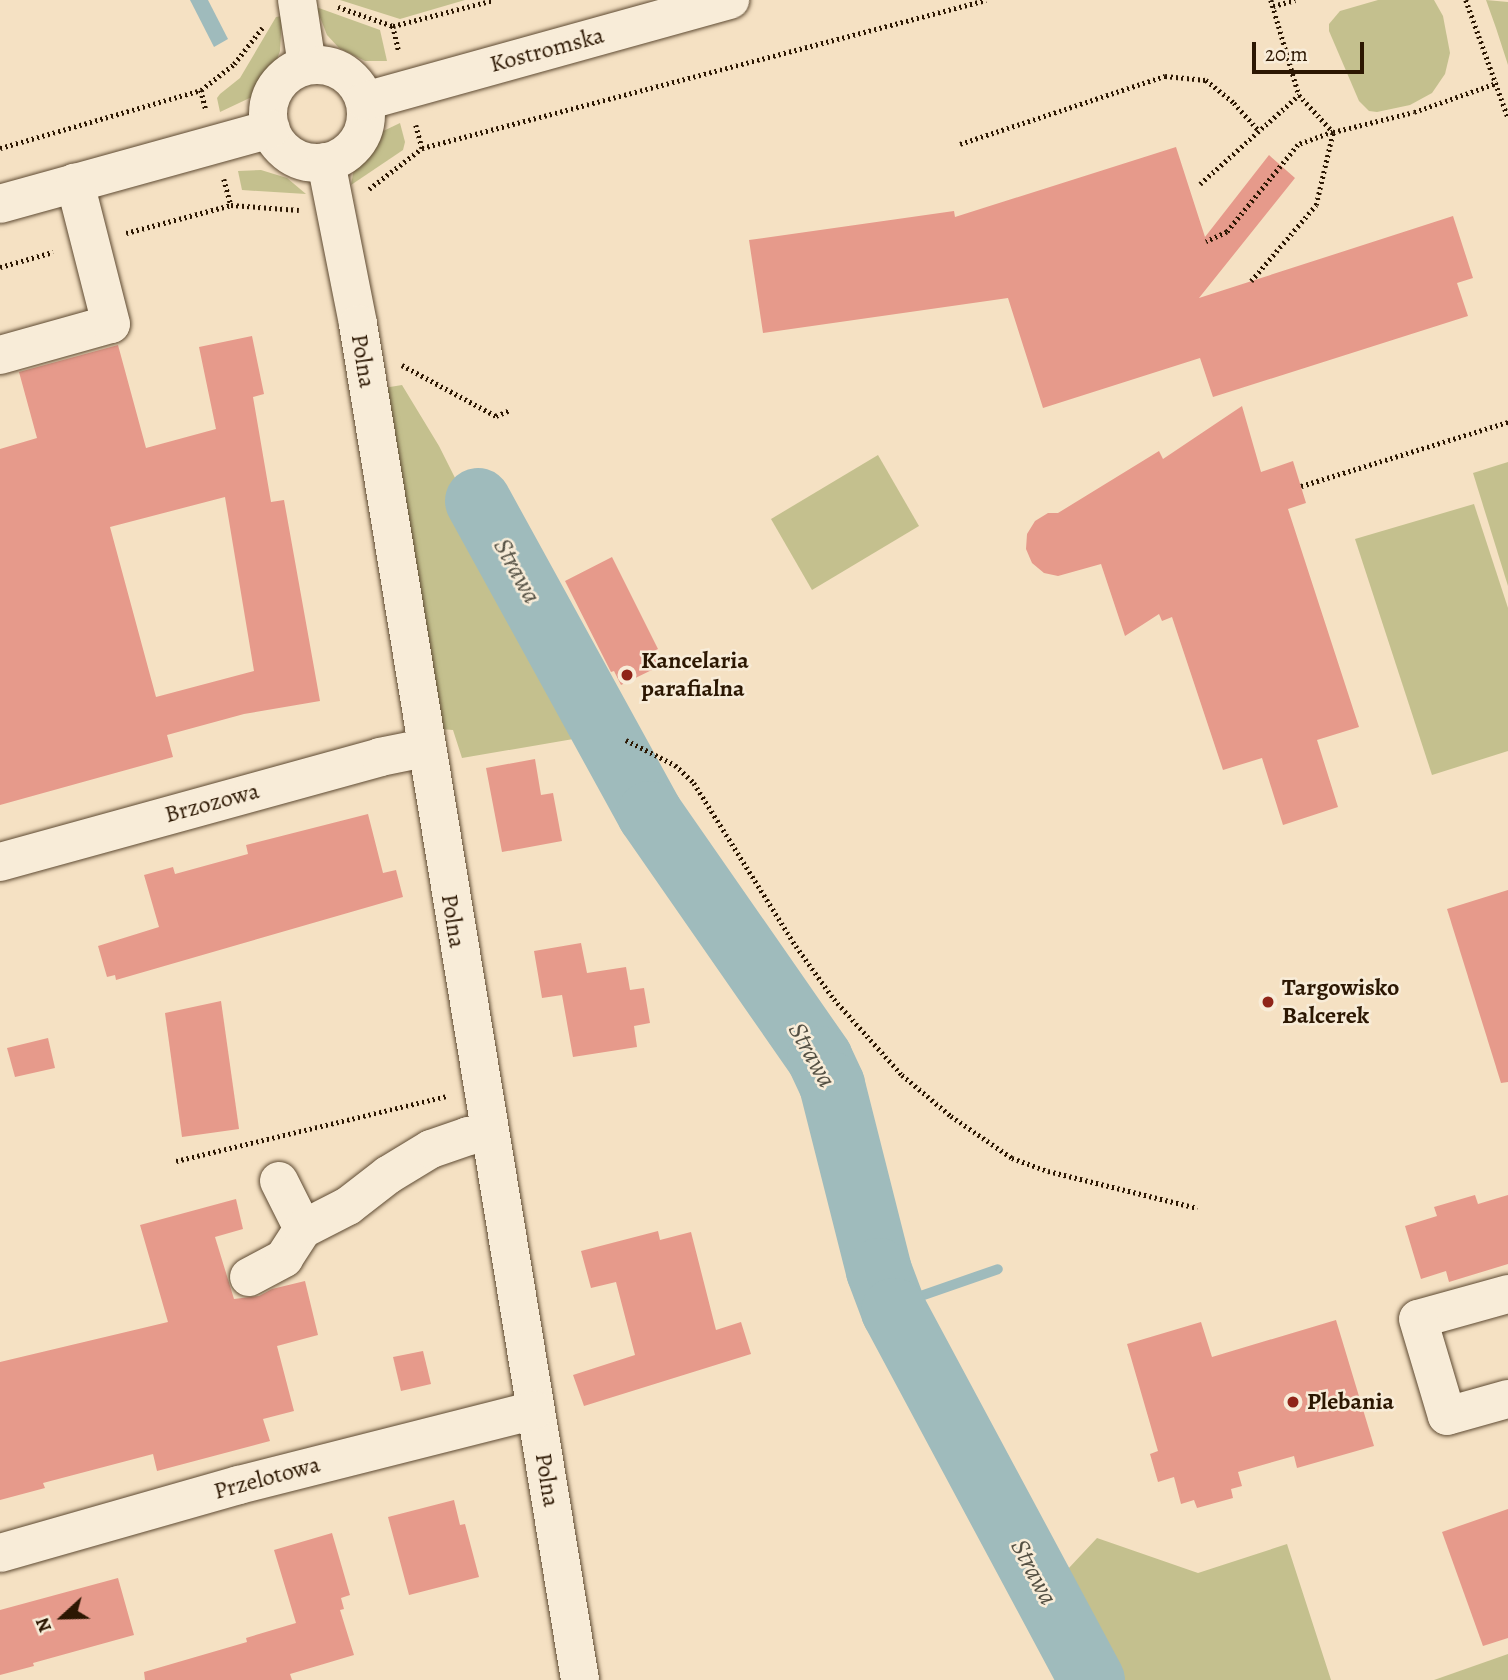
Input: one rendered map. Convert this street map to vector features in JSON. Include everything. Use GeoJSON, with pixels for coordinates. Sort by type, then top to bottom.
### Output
{"type":"FeatureCollection","features":[{"type":"Feature","properties":{"kind":"street"},"geometry":{"type":"LineString","coordinates":[[307,65],[313,2]]}},
{"type":"Feature","properties":{"kind":"street","name":"Kostromska"},"geometry":{"type":"LineString","coordinates":[[365,101],[709,3]]}},
{"type":"Feature","properties":{"kind":"street"},"geometry":{"type":"LineString","coordinates":[[307,65],[326,65],[344,72],[357,86],[365,101],[366,120],[360,137],[349,151],[326,162],[306,161],[288,153],[271,129],[268,108],[274,89],[288,74],[307,65]]}},
{"type":"Feature","properties":{"kind":"street"},"geometry":{"type":"LineString","coordinates":[[0,204],[271,129]]}},
{"type":"Feature","properties":{"kind":"street","name":"Polna"},"geometry":{"type":"LineString","coordinates":[[326,162],[364,367],[580,1680]]}},
{"type":"Feature","properties":{"kind":"street"},"geometry":{"type":"LineString","coordinates":[[0,355],[111,324],[75,183]]}},
{"type":"Feature","properties":{"kind":"street","name":"Brzozowa"},"geometry":{"type":"LineString","coordinates":[[0,862],[380,757],[425,748]]}},
{"type":"Feature","properties":{"kind":"street"},"geometry":{"type":"LineString","coordinates":[[249,1277],[284,1258],[303,1229],[348,1206],[388,1175],[431,1149],[468,1136],[488,1133]]}},
{"type":"Feature","properties":{"kind":"street"},"geometry":{"type":"LineString","coordinates":[[279,1181],[303,1229]]}},
{"type":"Feature","properties":{"kind":"street"},"geometry":{"type":"LineString","coordinates":[[1508,1294],[1418,1320],[1447,1416],[1508,1399]]}},
{"type":"Feature","properties":{"kind":"street","name":"Przelotowa"},"geometry":{"type":"LineString","coordinates":[[0,1553],[252,1482],[536,1410]]}},
{"type":"Feature","properties":{"kind":"path"},"geometry":{"type":"LineString","coordinates":[[313,2],[393,26],[492,0]]}},
{"type":"Feature","properties":{"kind":"path"},"geometry":{"type":"LineString","coordinates":[[0,267],[231,205],[300,210],[335,205],[356,199],[422,148],[986,0]]}},
{"type":"Feature","properties":{"kind":"path"},"geometry":{"type":"LineString","coordinates":[[1271,0],[1299,95],[1333,132]]}},
{"type":"Feature","properties":{"kind":"path"},"geometry":{"type":"LineString","coordinates":[[1273,6],[1296,0]]}},
{"type":"Feature","properties":{"kind":"path"},"geometry":{"type":"LineString","coordinates":[[1466,0],[1508,117]]}},
{"type":"Feature","properties":{"kind":"path"},"geometry":{"type":"LineString","coordinates":[[0,148],[201,90],[233,64],[264,25]]}},
{"type":"Feature","properties":{"kind":"path"},"geometry":{"type":"LineString","coordinates":[[960,144],[1165,76],[1206,80],[1234,103],[1259,131]]}},
{"type":"Feature","properties":{"kind":"path"},"geometry":{"type":"LineString","coordinates":[[1206,242],[1227,232],[1298,145],[1333,132],[1414,112],[1497,83]]}},
{"type":"Feature","properties":{"kind":"path"},"geometry":{"type":"LineString","coordinates":[[1200,184],[1299,95]]}},
{"type":"Feature","properties":{"kind":"path"},"geometry":{"type":"LineString","coordinates":[[1251,281],[1316,205],[1333,132]]}},
{"type":"Feature","properties":{"kind":"path"},"geometry":{"type":"LineString","coordinates":[[364,367],[398,362],[496,416],[510,411]]}},
{"type":"Feature","properties":{"kind":"path"},"geometry":{"type":"LineString","coordinates":[[1301,486],[1508,422]]}},
{"type":"Feature","properties":{"kind":"path"},"geometry":{"type":"LineString","coordinates":[[626,740],[675,765],[694,783],[796,946],[834,999],[902,1075],[951,1116],[1013,1158],[1048,1171],[1198,1208]]}},
{"type":"Feature","properties":{"kind":"path"},"geometry":{"type":"LineString","coordinates":[[176,1161],[481,1089]]}},
{"type":"Feature","properties":{"kind":"shaded area"},"geometry":{"type":"Polygon","coordinates":[[[340,0],[465,0],[400,19],[340,0]]]}},
{"type":"Feature","properties":{"kind":"shaded area"},"geometry":{"type":"Polygon","coordinates":[[[1378,0],[1434,0],[1443,16],[1450,53],[1445,74],[1432,93],[1410,105],[1377,112],[1369,111],[1359,101],[1329,31],[1329,24],[1340,11],[1378,0]]]}},
{"type":"Feature","properties":{"kind":"shaded area"},"geometry":{"type":"Polygon","coordinates":[[[1486,0],[1508,2],[1508,65],[1496,28],[1486,0]]]}},
{"type":"Feature","properties":{"kind":"shaded area"},"geometry":{"type":"Polygon","coordinates":[[[316,7],[380,30],[387,61],[365,61],[339,48],[327,35],[316,7]]]}},
{"type":"Feature","properties":{"kind":"shaded area"},"geometry":{"type":"Polygon","coordinates":[[[282,16],[280,51],[269,81],[256,95],[220,112],[217,98],[240,78],[276,17],[282,16]]]}},
{"type":"Feature","properties":{"kind":"shaded area"},"geometry":{"type":"Polygon","coordinates":[[[400,123],[405,142],[403,150],[351,185],[354,168],[365,146],[377,134],[400,123]]]}},
{"type":"Feature","properties":{"kind":"shaded area"},"geometry":{"type":"Polygon","coordinates":[[[261,170],[287,178],[306,194],[242,190],[238,171],[261,170]]]}},
{"type":"Feature","properties":{"kind":"shaded area"},"geometry":{"type":"Polygon","coordinates":[[[402,385],[439,446],[585,737],[462,758],[453,730],[440,729],[384,388],[402,385]]]}},
{"type":"Feature","properties":{"kind":"shaded area"},"geometry":{"type":"Polygon","coordinates":[[[878,455],[919,526],[812,590],[771,519],[878,455]]]}},
{"type":"Feature","properties":{"kind":"shaded area"},"geometry":{"type":"Polygon","coordinates":[[[1508,462],[1508,586],[1473,473],[1508,462]]]}},
{"type":"Feature","properties":{"kind":"shaded area"},"geometry":{"type":"Polygon","coordinates":[[[1474,504],[1508,608],[1508,751],[1432,775],[1355,539],[1474,504]]]}},
{"type":"Feature","properties":{"kind":"shaded area"},"geometry":{"type":"Polygon","coordinates":[[[1097,1538],[1198,1573],[1287,1544],[1331,1680],[1104,1680],[1053,1585],[1097,1538]]]}},
{"type":"Feature","properties":{"kind":"shaded area"},"geometry":{"type":"Polygon","coordinates":[[[1508,1654],[1508,1680],[1434,1680],[1508,1654]]]}},
{"type":"Feature","properties":{"kind":"water"},"geometry":{"type":"Polygon","coordinates":[[[190,0],[208,0],[228,39],[214,47],[190,0]]]}},
{"type":"Feature","properties":{"kind":"building"},"geometry":{"type":"Polygon","coordinates":[[[1176,147],[1205,237],[1269,155],[1295,178],[1199,298],[1453,216],[1473,278],[1457,283],[1468,316],[1213,397],[1200,358],[1043,408],[1008,298],[763,333],[749,240],[954,211],[955,217],[1176,147]]]}},
{"type":"Feature","properties":{"kind":"building"},"geometry":{"type":"Polygon","coordinates":[[[252,336],[264,394],[253,397],[271,502],[284,500],[320,701],[244,714],[167,735],[173,757],[0,805],[0,449],[37,438],[19,372],[118,345],[146,448],[216,429],[199,347],[252,336]],[[225,497],[110,527],[156,697],[254,671],[225,497]]]}},
{"type":"Feature","properties":{"kind":"building"},"geometry":{"type":"Polygon","coordinates":[[[1242,406],[1261,472],[1293,461],[1306,503],[1288,509],[1359,727],[1317,740],[1338,807],[1283,825],[1262,758],[1223,770],[1172,617],[1162,621],[1159,614],[1125,636],[1101,564],[1058,576],[1044,573],[1032,563],[1026,549],[1027,534],[1035,521],[1048,513],[1058,513],[1159,451],[1163,459],[1242,406]]]}},
{"type":"Feature","properties":{"kind":"building"},"geometry":{"type":"Polygon","coordinates":[[[612,557],[658,649],[654,651],[662,665],[621,685],[614,671],[611,672],[565,581],[612,557]]]}},
{"type":"Feature","properties":{"kind":"building"},"geometry":{"type":"Polygon","coordinates":[[[535,759],[541,795],[553,793],[562,841],[502,852],[486,768],[535,759]]]}},
{"type":"Feature","properties":{"kind":"building"},"geometry":{"type":"Polygon","coordinates":[[[368,814],[383,873],[396,870],[403,897],[116,980],[115,975],[107,977],[98,946],[159,927],[144,875],[173,867],[175,874],[248,854],[246,845],[368,814]]]}},
{"type":"Feature","properties":{"kind":"building"},"geometry":{"type":"Polygon","coordinates":[[[1508,890],[1508,1082],[1501,1083],[1447,909],[1508,890]]]}},
{"type":"Feature","properties":{"kind":"building"},"geometry":{"type":"Polygon","coordinates":[[[581,943],[587,973],[626,967],[630,990],[644,988],[650,1023],[634,1026],[637,1047],[573,1057],[562,995],[542,998],[534,951],[581,943]]]}},
{"type":"Feature","properties":{"kind":"building"},"geometry":{"type":"Polygon","coordinates":[[[221,1001],[239,1129],[182,1137],[165,1013],[221,1001]]]}},
{"type":"Feature","properties":{"kind":"building"},"geometry":{"type":"Polygon","coordinates":[[[48,1038],[55,1068],[15,1077],[7,1048],[48,1038]]]}},
{"type":"Feature","properties":{"kind":"building"},"geometry":{"type":"Polygon","coordinates":[[[1475,1195],[1478,1204],[1508,1195],[1508,1264],[1449,1282],[1446,1271],[1421,1279],[1405,1226],[1437,1216],[1434,1207],[1475,1195]]]}},
{"type":"Feature","properties":{"kind":"building"},"geometry":{"type":"Polygon","coordinates":[[[236,1199],[243,1229],[215,1237],[234,1299],[259,1296],[272,1289],[305,1281],[318,1335],[277,1346],[294,1411],[263,1419],[270,1441],[157,1471],[153,1454],[43,1483],[45,1488],[0,1500],[0,1362],[168,1322],[140,1225],[236,1199]]]}},
{"type":"Feature","properties":{"kind":"building"},"geometry":{"type":"Polygon","coordinates":[[[658,1231],[660,1240],[691,1232],[716,1330],[741,1322],[751,1354],[584,1406],[573,1375],[635,1355],[616,1282],[591,1288],[581,1251],[658,1231]]]}},
{"type":"Feature","properties":{"kind":"building"},"geometry":{"type":"Polygon","coordinates":[[[1336,1320],[1374,1446],[1297,1468],[1294,1456],[1238,1472],[1242,1486],[1231,1489],[1233,1498],[1197,1508],[1194,1500],[1181,1504],[1174,1477],[1158,1482],[1150,1454],[1158,1451],[1127,1344],[1201,1322],[1212,1357],[1336,1320]]]}},
{"type":"Feature","properties":{"kind":"building"},"geometry":{"type":"Polygon","coordinates":[[[423,1351],[431,1384],[401,1391],[393,1357],[423,1351]]]}},
{"type":"Feature","properties":{"kind":"building"},"geometry":{"type":"Polygon","coordinates":[[[454,1500],[460,1525],[465,1524],[479,1577],[409,1595],[388,1517],[454,1500]]]}},
{"type":"Feature","properties":{"kind":"building"},"geometry":{"type":"Polygon","coordinates":[[[1508,1509],[1508,1638],[1483,1646],[1442,1532],[1508,1509]]]}},
{"type":"Feature","properties":{"kind":"building"},"geometry":{"type":"Polygon","coordinates":[[[332,1533],[350,1595],[341,1598],[344,1609],[340,1610],[354,1655],[290,1674],[292,1680],[145,1680],[144,1672],[247,1642],[246,1638],[296,1623],[274,1550],[332,1533]]]}},
{"type":"Feature","properties":{"kind":"building"},"geometry":{"type":"Polygon","coordinates":[[[118,1578],[134,1635],[0,1675],[0,1610],[118,1578]]]}},
{"type":"Feature","properties":{"kind":"waterway","name":"Strawa"},"geometry":{"type":"LineString","coordinates":[[478,501],[650,814],[820,1059],[832,1085],[879,1271],[894,1311],[1092,1680]]}},
{"type":"Feature","properties":{"kind":"waterway"},"geometry":{"type":"LineString","coordinates":[[892,1306],[998,1269]]}},
{"type":"Feature","properties":{"kind":"place","name":"Kancelaria parafialna"},"geometry":{"type":"Point","coordinates":[627,675]}},
{"type":"Feature","properties":{"kind":"place","name":"Targowisko Balcerek"},"geometry":{"type":"Point","coordinates":[1268,1002]}},
{"type":"Feature","properties":{"kind":"place","name":"Plebania"},"geometry":{"type":"Point","coordinates":[1293,1402]}}]}
